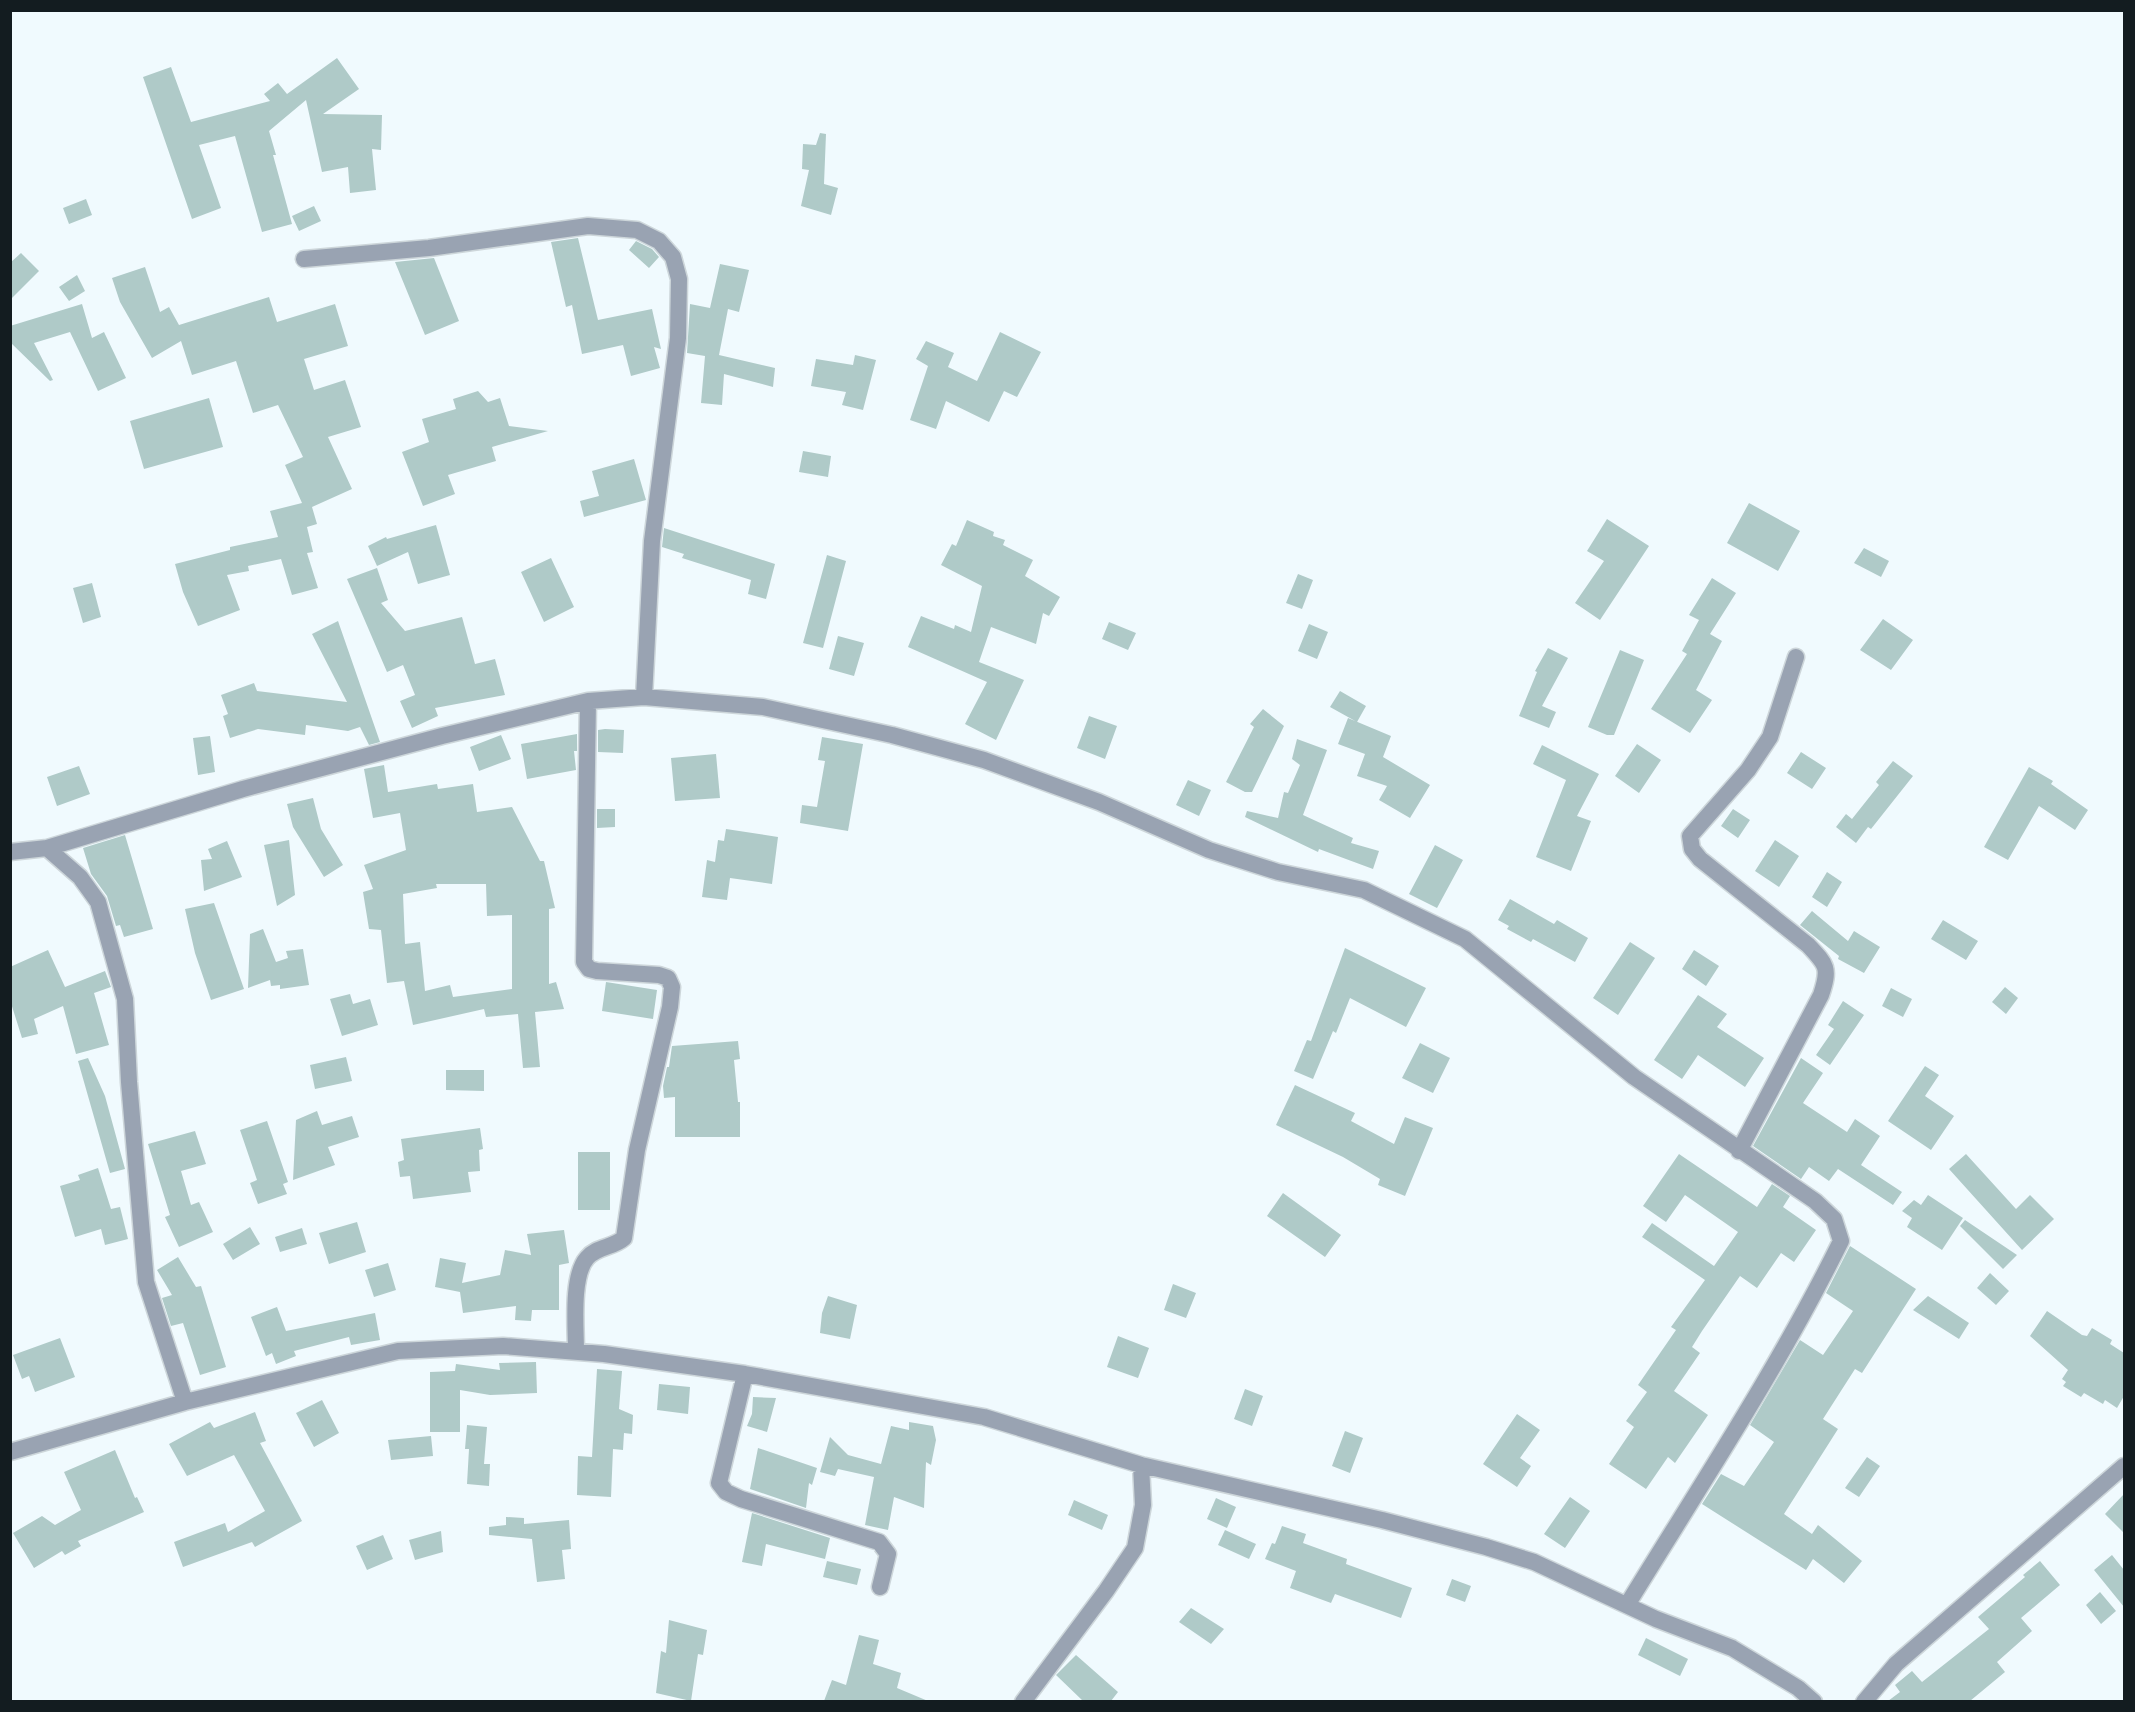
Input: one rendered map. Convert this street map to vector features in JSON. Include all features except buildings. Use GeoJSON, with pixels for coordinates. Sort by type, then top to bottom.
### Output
{"type":"FeatureCollection","features":[{"type":"Feature","properties":{"kind":"street"},"geometry":{"type":"LineString","coordinates":[[304,259],[429,248],[588,226],[637,230],[660,241],[673,257],[679,279],[678,338],[652,541],[644,697]]}},
{"type":"Feature","properties":{"kind":"street"},"geometry":{"type":"LineString","coordinates":[[1739,1151],[1821,995],[1828,974],[1823,961],[1808,945],[1700,860],[1692,849],[1690,836],[1748,770],[1770,736],[1796,657]]}},
{"type":"Feature","properties":{"kind":"street"},"geometry":{"type":"LineString","coordinates":[[10,852],[48,848],[243,789],[442,736],[588,701],[644,697],[763,707],[892,735],[973,757],[1099,801],[1209,850],[1278,872],[1364,890],[1465,939],[1634,1077],[1815,1201],[1834,1219],[1841,1241],[1775,1360],[1627,1605]]}},
{"type":"Feature","properties":{"kind":"street"},"geometry":{"type":"LineString","coordinates":[[576,1351],[578,1284],[581,1269],[587,1258],[599,1249],[615,1246],[624,1238],[637,1150],[670,1007],[672,987],[669,978],[597,971],[588,969],[584,962],[588,701]]}},
{"type":"Feature","properties":{"kind":"street"},"geometry":{"type":"LineString","coordinates":[[48,848],[80,877],[98,902],[125,999],[129,1082],[146,1282],[186,1402]]}},
{"type":"Feature","properties":{"kind":"street"},"geometry":{"type":"LineString","coordinates":[[10,1452],[186,1402],[398,1351],[503,1346],[576,1351],[745,1374],[984,1417],[1141,1465],[1382,1520],[1486,1547],[1534,1562],[1627,1605],[1732,1648],[1798,1688],[1814,1701]]}},
{"type":"Feature","properties":{"kind":"street"},"geometry":{"type":"LineString","coordinates":[[745,1374],[719,1483],[726,1492],[741,1499],[879,1542],[888,1554],[880,1587]]}},
{"type":"Feature","properties":{"kind":"street"},"geometry":{"type":"LineString","coordinates":[[1023,1701],[1106,1591],[1135,1548],[1143,1505],[1141,1465]]}},
{"type":"Feature","properties":{"kind":"street"},"geometry":{"type":"LineString","coordinates":[[1864,1701],[1896,1664],[2124,1466]]}}]}
